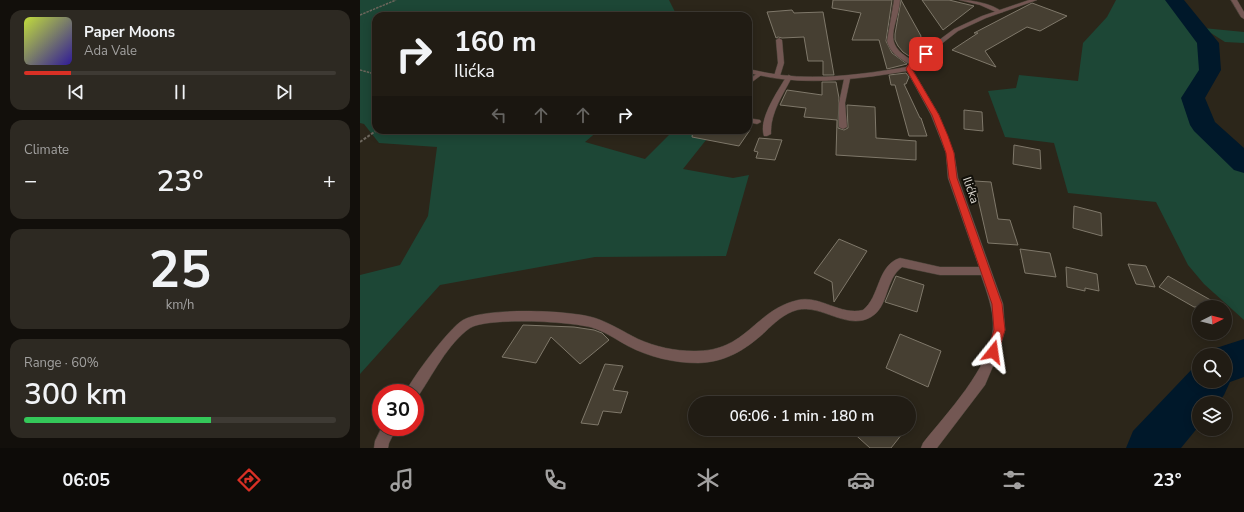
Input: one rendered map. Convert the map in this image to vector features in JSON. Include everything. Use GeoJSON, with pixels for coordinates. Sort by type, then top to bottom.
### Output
{"type":"FeatureCollection","features":[{"type":"Feature","properties":{"kind":"street"},"geometry":{"type":"LineString","coordinates":[[897,0],[891,45],[894,52],[911,66]]}},
{"type":"Feature","properties":{"kind":"street"},"geometry":{"type":"LineString","coordinates":[[752,72],[777,76],[814,79],[847,79],[911,66],[941,40],[956,30],[1034,0]]}},
{"type":"Feature","properties":{"kind":"street"},"geometry":{"type":"LineString","coordinates":[[1234,0],[1244,17]]}},
{"type":"Feature","properties":{"kind":"street","name":"Ilićka"},"geometry":{"type":"LineString","coordinates":[[911,66],[935,115],[950,153],[953,178],[997,304],[999,330],[993,352],[980,380],[928,448]]}},
{"type":"Feature","properties":{"kind":"street"},"geometry":{"type":"LineString","coordinates":[[418,384],[451,339],[473,321],[484,318],[557,318],[587,321],[605,327],[635,343],[661,353],[684,356],[716,355],[730,351],[745,342],[779,312],[797,305],[807,304],[822,306],[850,316],[860,317],[868,313],[873,308],[889,272],[894,265],[900,262],[940,271],[986,271]]}},
{"type":"Feature","properties":{"kind":"street"},"geometry":{"type":"LineString","coordinates":[[381,448],[385,436]]}},
{"type":"Feature","properties":{"kind":"lane"},"geometry":{"type":"LineString","coordinates":[[962,0],[982,2],[1000,12]]}},
{"type":"Feature","properties":{"kind":"lane"},"geometry":{"type":"LineString","coordinates":[[777,76],[781,63],[779,40]]}},
{"type":"Feature","properties":{"kind":"lane"},"geometry":{"type":"LineString","coordinates":[[752,80],[761,73]]}},
{"type":"Feature","properties":{"kind":"lane"},"geometry":{"type":"LineString","coordinates":[[767,134],[766,128],[770,114],[789,77]]}},
{"type":"Feature","properties":{"kind":"lane"},"geometry":{"type":"LineString","coordinates":[[843,127],[842,103],[847,79]]}},
{"type":"Feature","properties":{"kind":"lane"},"geometry":{"type":"LineString","coordinates":[[752,121],[758,122]]}},
{"type":"Feature","properties":{"kind":"path"},"geometry":{"type":"LineString","coordinates":[[360,15],[396,0]]}},
{"type":"Feature","properties":{"kind":"path"},"geometry":{"type":"LineString","coordinates":[[360,70],[372,73]]}},
{"type":"Feature","properties":{"kind":"path"},"geometry":{"type":"LineString","coordinates":[[360,142],[372,134]]}},
{"type":"Feature","properties":{"kind":"green space"},"geometry":{"type":"Polygon","coordinates":[[[360,0],[669,0],[675,12],[372,12],[372,134],[594,134],[585,142],[645,159],[670,134],[706,134],[710,135],[683,169],[733,178],[749,175],[726,256],[595,257],[440,285],[360,374],[360,275],[400,265],[428,216],[437,147],[379,143],[364,124],[360,123],[360,0]]]}},
{"type":"Feature","properties":{"kind":"green space"},"geometry":{"type":"Polygon","coordinates":[[[1116,0],[1170,0],[1204,45],[1206,56],[1198,84],[1184,105],[1193,123],[1201,132],[1218,148],[1244,168],[1244,320],[1232,309],[1232,300],[1222,300],[1204,284],[1188,265],[1156,202],[1068,193],[1054,143],[1005,137],[988,91],[1016,88],[1019,75],[1078,81],[1083,43],[1107,17],[1116,0]]]}},
{"type":"Feature","properties":{"kind":"green space"},"geometry":{"type":"Polygon","coordinates":[[[1203,28],[1244,32],[1244,43],[1225,42],[1203,28]]]}},
{"type":"Feature","properties":{"kind":"building"},"geometry":{"type":"Polygon","coordinates":[[[833,0],[892,0],[886,41],[892,53],[907,64],[887,69],[879,40],[852,40],[861,13],[832,8],[833,0]]]}},
{"type":"Feature","properties":{"kind":"building"},"geometry":{"type":"Polygon","coordinates":[[[901,0],[921,36],[917,50],[915,51],[915,56],[912,58],[903,52],[895,40],[901,0]]]}},
{"type":"Feature","properties":{"kind":"building"},"geometry":{"type":"Polygon","coordinates":[[[922,0],[949,0],[974,6],[943,30],[922,0]]]}},
{"type":"Feature","properties":{"kind":"building"},"geometry":{"type":"Polygon","coordinates":[[[1032,3],[1067,16],[1040,31],[1027,27],[985,51],[996,67],[952,50],[978,33],[974,33],[1032,3]]]}},
{"type":"Feature","properties":{"kind":"building"},"geometry":{"type":"Polygon","coordinates":[[[792,10],[794,13],[823,12],[834,75],[823,75],[823,61],[808,61],[804,37],[776,38],[767,12],[792,10]]]}},
{"type":"Feature","properties":{"kind":"building"},"geometry":{"type":"Polygon","coordinates":[[[906,73],[909,77],[906,84],[904,84],[921,118],[927,136],[909,136],[895,85],[891,85],[889,75],[906,73]]]}},
{"type":"Feature","properties":{"kind":"building"},"geometry":{"type":"Polygon","coordinates":[[[822,82],[836,82],[839,98],[838,128],[844,130],[848,128],[847,105],[875,107],[876,138],[916,141],[916,160],[836,155],[837,120],[804,117],[806,108],[780,105],[787,90],[822,95],[822,82]]]}},
{"type":"Feature","properties":{"kind":"building"},"geometry":{"type":"Polygon","coordinates":[[[964,110],[982,112],[983,131],[964,129],[964,110]]]}},
{"type":"Feature","properties":{"kind":"building"},"geometry":{"type":"Polygon","coordinates":[[[692,134],[747,134],[739,146],[692,137],[692,134]]]}},
{"type":"Feature","properties":{"kind":"building"},"geometry":{"type":"Polygon","coordinates":[[[759,138],[782,140],[775,160],[756,158],[758,152],[754,151],[759,138]]]}},
{"type":"Feature","properties":{"kind":"building"},"geometry":{"type":"Polygon","coordinates":[[[1014,145],[1040,150],[1041,169],[1013,164],[1014,145]]]}},
{"type":"Feature","properties":{"kind":"building"},"geometry":{"type":"Polygon","coordinates":[[[974,181],[991,182],[998,219],[1010,220],[1018,245],[988,243],[974,181]]]}},
{"type":"Feature","properties":{"kind":"building"},"geometry":{"type":"Polygon","coordinates":[[[1074,206],[1101,213],[1102,236],[1073,228],[1074,206]]]}},
{"type":"Feature","properties":{"kind":"building"},"geometry":{"type":"Polygon","coordinates":[[[839,239],[867,251],[834,302],[832,282],[814,273],[839,239]]]}},
{"type":"Feature","properties":{"kind":"building"},"geometry":{"type":"Polygon","coordinates":[[[1020,249],[1050,253],[1056,277],[1025,273],[1020,249]]]}},
{"type":"Feature","properties":{"kind":"building"},"geometry":{"type":"Polygon","coordinates":[[[1128,264],[1146,266],[1155,287],[1136,284],[1128,264]]]}},
{"type":"Feature","properties":{"kind":"building"},"geometry":{"type":"Polygon","coordinates":[[[1066,267],[1097,274],[1099,291],[1085,288],[1085,291],[1067,287],[1066,267]]]}},
{"type":"Feature","properties":{"kind":"building"},"geometry":{"type":"Polygon","coordinates":[[[896,276],[924,285],[917,312],[885,302],[896,276]]]}},
{"type":"Feature","properties":{"kind":"building"},"geometry":{"type":"Polygon","coordinates":[[[1168,276],[1211,300],[1192,300],[1192,306],[1159,287],[1168,276]]]}},
{"type":"Feature","properties":{"kind":"building"},"geometry":{"type":"Polygon","coordinates":[[[523,325],[574,327],[594,330],[602,333],[609,340],[580,364],[551,337],[536,363],[502,357],[523,325]]]}},
{"type":"Feature","properties":{"kind":"building"},"geometry":{"type":"Polygon","coordinates":[[[900,334],[941,351],[928,387],[886,368],[900,334]]]}},
{"type":"Feature","properties":{"kind":"building"},"geometry":{"type":"Polygon","coordinates":[[[605,364],[623,366],[613,390],[628,392],[621,413],[603,411],[598,425],[581,423],[605,364]]]}},
{"type":"Feature","properties":{"kind":"building"},"geometry":{"type":"Polygon","coordinates":[[[857,436],[900,436],[891,448],[870,448],[857,436]]]}},
{"type":"Feature","properties":{"kind":"waterway"},"geometry":{"type":"LineString","coordinates":[[1174,0],[1208,43],[1210,70],[1193,98],[1203,125],[1244,164]]}},
{"type":"Feature","properties":{"kind":"waterway"},"geometry":{"type":"LineString","coordinates":[[1232,362],[1244,358]]}},
{"type":"Feature","properties":{"kind":"waterway"},"geometry":{"type":"LineString","coordinates":[[1150,448],[1203,388]]}},
{"type":"Feature","properties":{"kind":"route"},"geometry":{"type":"LineString","coordinates":[[926,54],[912,63],[909,69],[935,115],[944,136],[950,153],[953,178],[997,304],[999,330],[993,352]]}}]}
